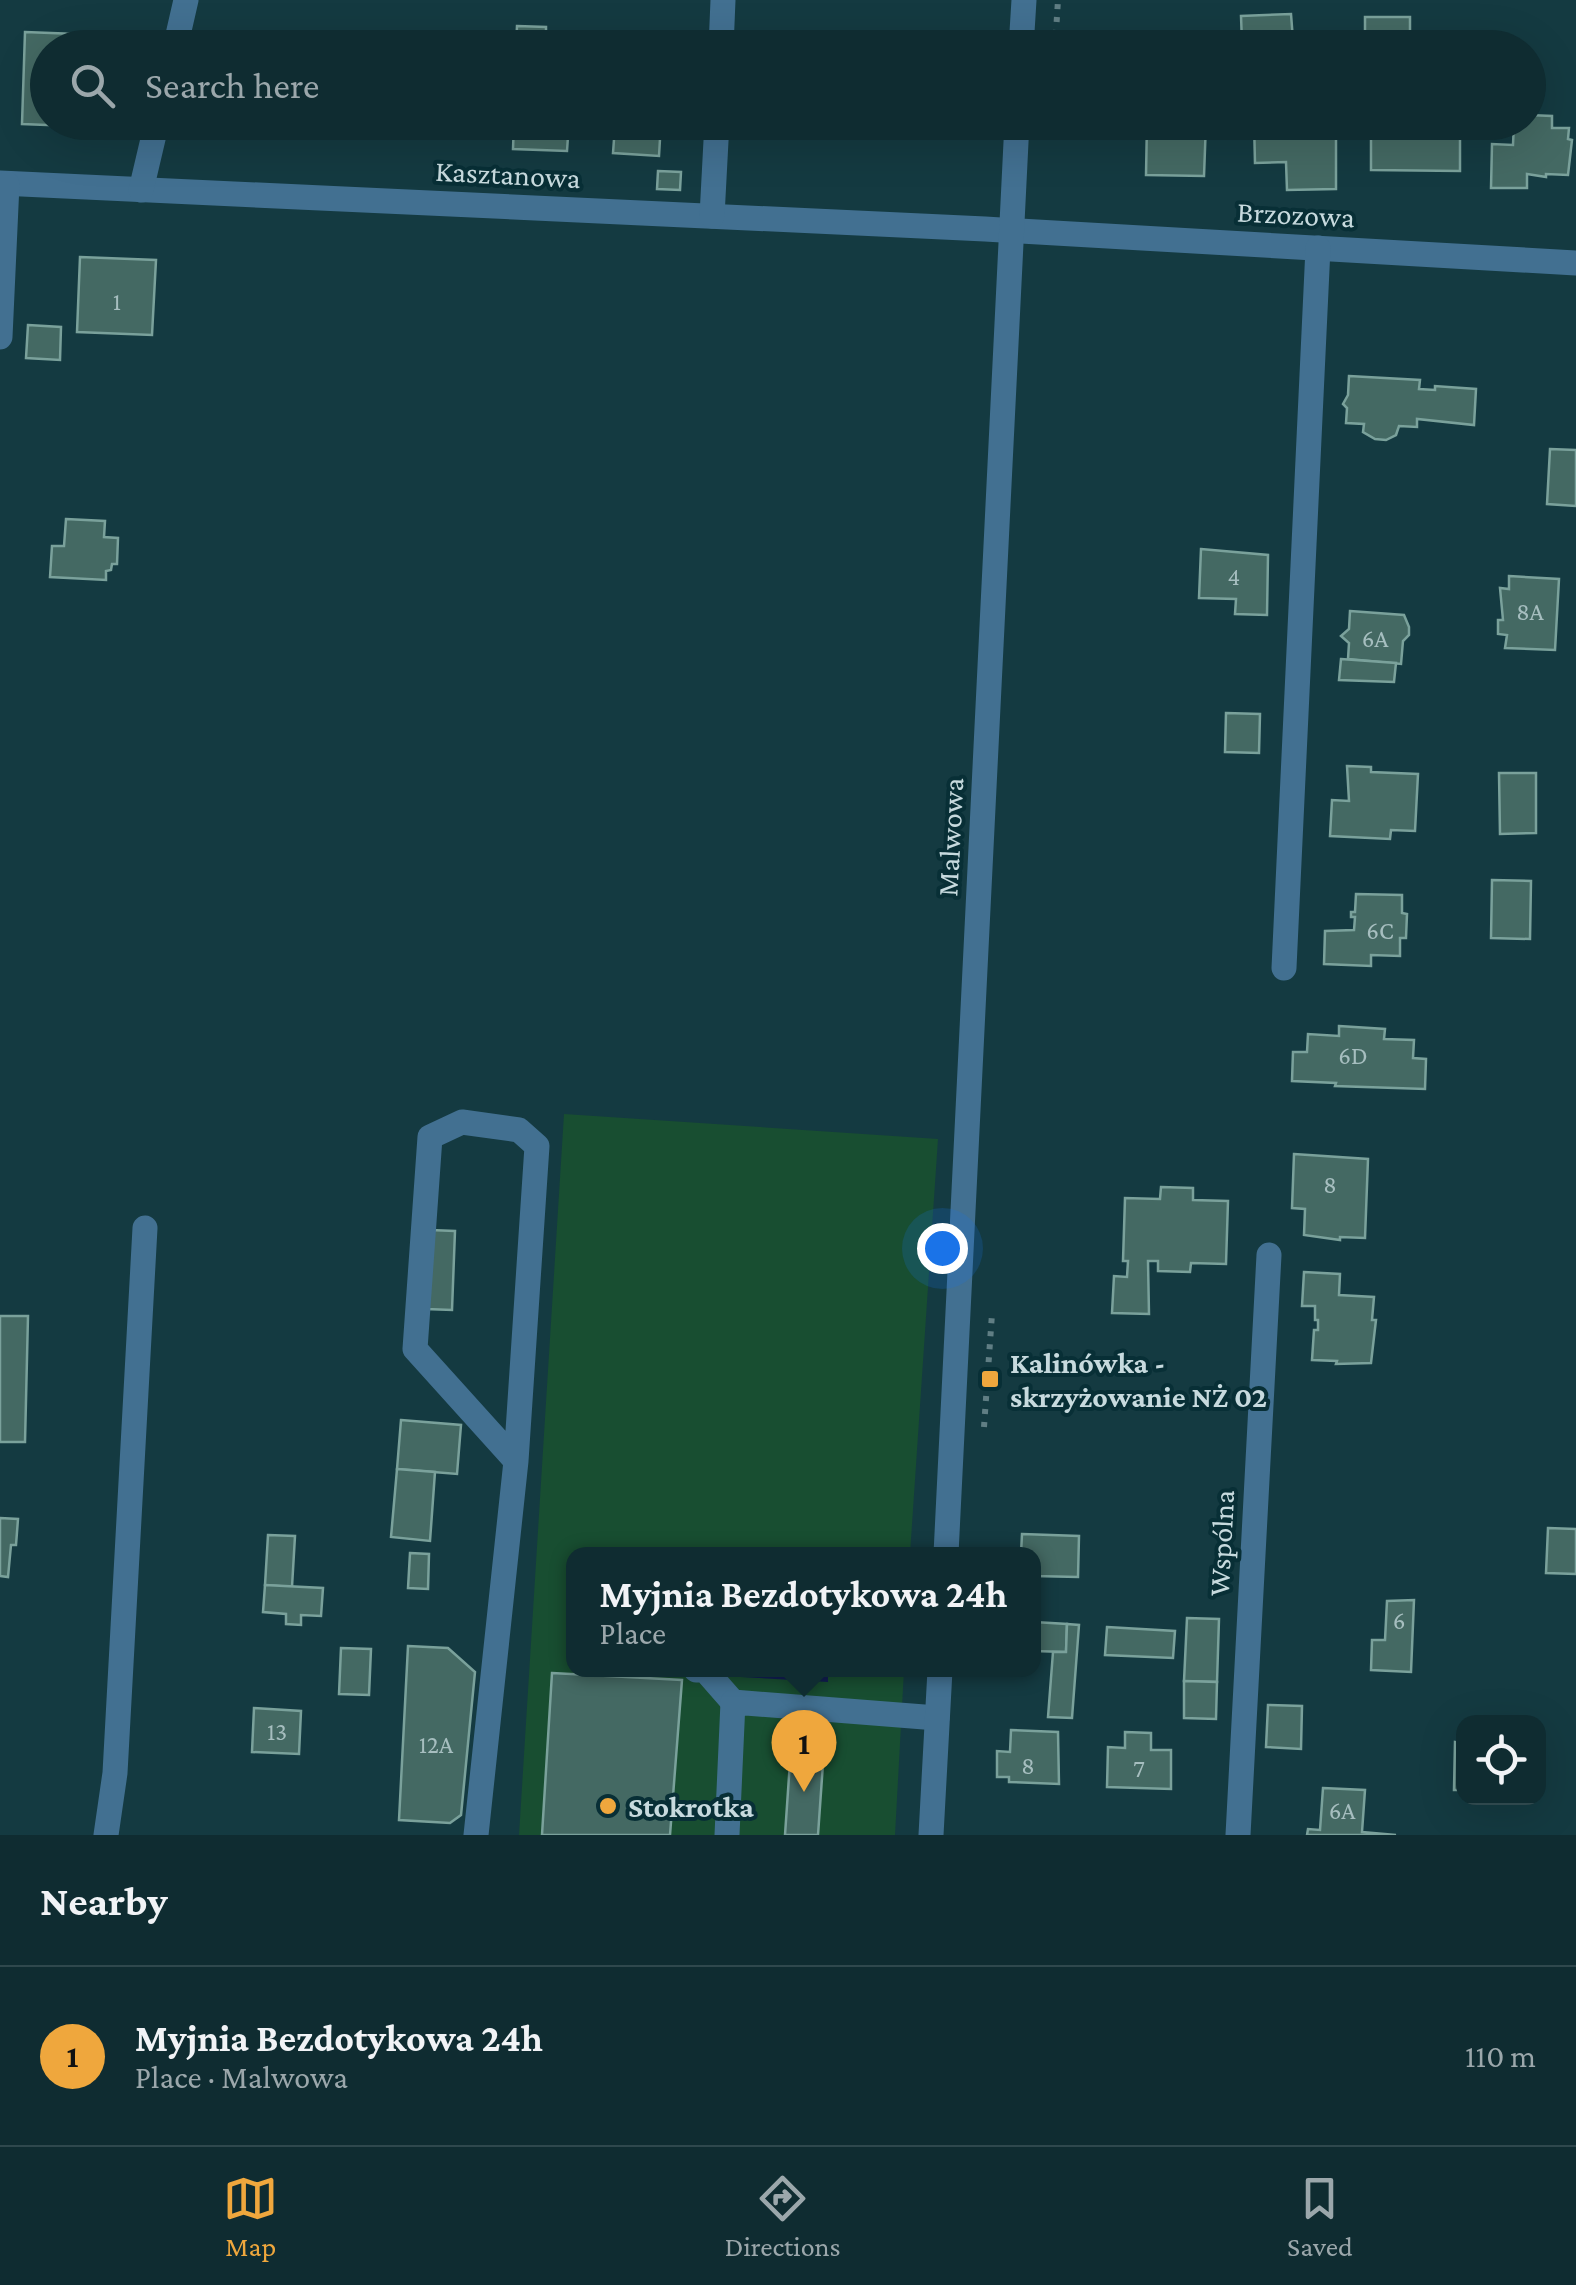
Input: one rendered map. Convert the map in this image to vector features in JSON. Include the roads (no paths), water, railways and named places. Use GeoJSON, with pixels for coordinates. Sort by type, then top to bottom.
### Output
{"type":"FeatureCollection","features":[{"type":"Feature","properties":{"kind":"street"},"geometry":{"type":"LineString","coordinates":[[179,30],[186,0]]}},
{"type":"Feature","properties":{"kind":"street"},"geometry":{"type":"LineString","coordinates":[[722,30],[724,0]]}},
{"type":"Feature","properties":{"kind":"street"},"geometry":{"type":"LineString","coordinates":[[1022,30],[1024,0]]}},
{"type":"Feature","properties":{"kind":"street"},"geometry":{"type":"LineString","coordinates":[[142,190],[153,140]]}},
{"type":"Feature","properties":{"kind":"street"},"geometry":{"type":"LineString","coordinates":[[712,216],[716,140]]}},
{"type":"Feature","properties":{"kind":"street","name":"Malwowa"},"geometry":{"type":"LineString","coordinates":[[946,1547],[1016,140]]}},
{"type":"Feature","properties":{"kind":"street"},"geometry":{"type":"LineString","coordinates":[[0,336],[4,183]]}},
{"type":"Feature","properties":{"kind":"street","name":"Kasztanowa"},"geometry":{"type":"LineString","coordinates":[[4,183],[1012,231]]}},
{"type":"Feature","properties":{"kind":"street","name":"Brzozowa"},"geometry":{"type":"LineString","coordinates":[[1012,231],[1576,262]]}},
{"type":"Feature","properties":{"kind":"street"},"geometry":{"type":"LineString","coordinates":[[1284,968],[1318,248]]}},
{"type":"Feature","properties":{"kind":"street"},"geometry":{"type":"LineString","coordinates":[[476,1835],[516,1461],[538,1146],[518,1130],[462,1122],[430,1138],[416,1349],[516,1461]]}},
{"type":"Feature","properties":{"kind":"street"},"geometry":{"type":"LineString","coordinates":[[106,1835],[115,1773],[145,1228]]}},
{"type":"Feature","properties":{"kind":"street","name":"Wspólna"},"geometry":{"type":"LineString","coordinates":[[1238,1835],[1268,1255]]}},
{"type":"Feature","properties":{"kind":"street"},"geometry":{"type":"LineString","coordinates":[[711,1677],[733,1702],[727,1835]]}},
{"type":"Feature","properties":{"kind":"street"},"geometry":{"type":"LineString","coordinates":[[931,1835],[940,1677]]}},
{"type":"Feature","properties":{"kind":"street"},"geometry":{"type":"LineString","coordinates":[[733,1702],[938,1718]]}},
{"type":"Feature","properties":{"kind":"place","name":"Kalinówka - skrzyżowanie NŻ 02"},"geometry":{"type":"Point","coordinates":[990,1379]}},
{"type":"Feature","properties":{"kind":"place","name":"Myjnia Bezdotykowa 24h"},"geometry":{"type":"Point","coordinates":[804,1792]}},
{"type":"Feature","properties":{"kind":"place","name":"Stokrotka"},"geometry":{"type":"Point","coordinates":[608,1806]}}]}
